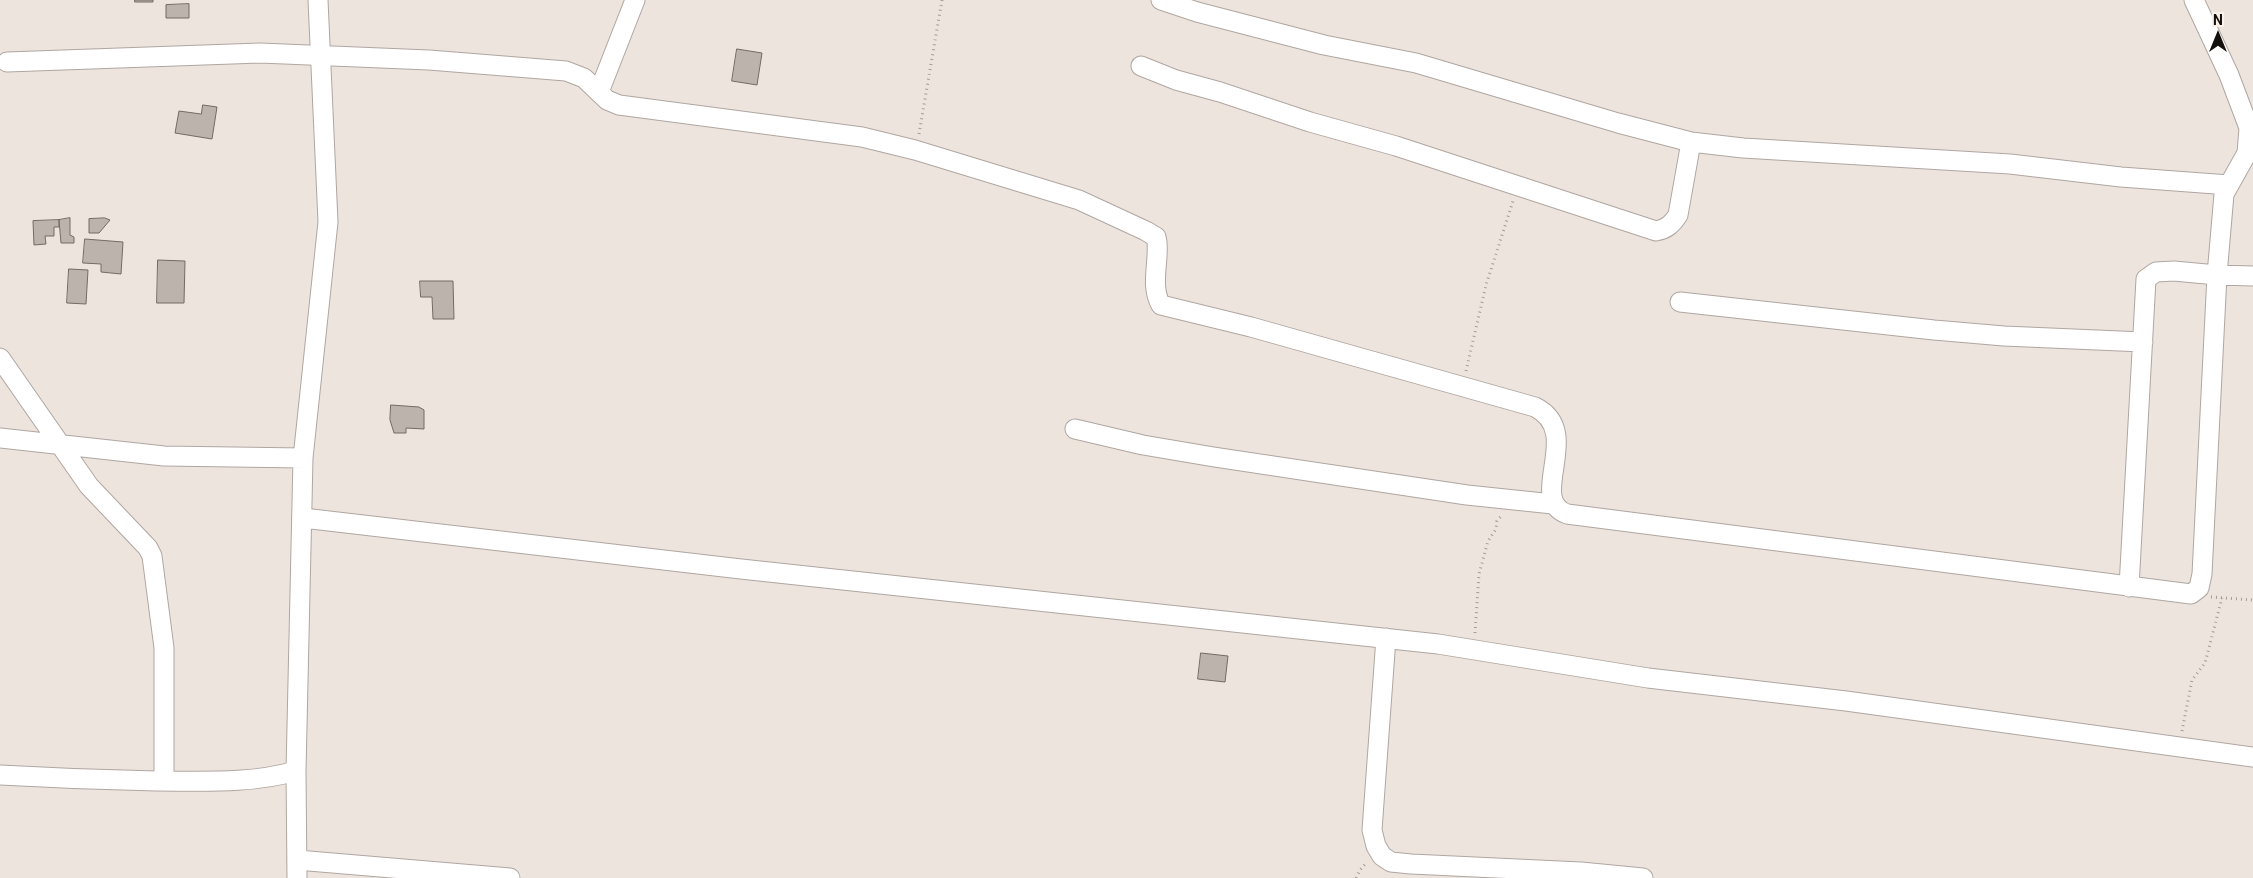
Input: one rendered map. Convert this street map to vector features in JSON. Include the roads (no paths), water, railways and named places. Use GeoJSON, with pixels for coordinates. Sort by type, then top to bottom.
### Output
{"type":"FeatureCollection","features":[{"type":"Feature","properties":{"kind":"street"},"geometry":{"type":"LineString","coordinates":[[318,0],[322,54],[328,222],[303,458],[296,771],[297,869],[510,878]]}},
{"type":"Feature","properties":{"kind":"street"},"geometry":{"type":"LineString","coordinates":[[599,92],[635,0]]}},
{"type":"Feature","properties":{"kind":"street"},"geometry":{"type":"LineString","coordinates":[[1161,0],[1197,12],[1324,46],[1416,63],[1618,123],[1691,142],[1744,148],[2010,164],[2121,177],[2229,185]]}},
{"type":"Feature","properties":{"kind":"street"},"geometry":{"type":"LineString","coordinates":[[8,62],[260,53],[322,54],[429,60],[566,71],[584,78],[607,100],[619,105],[862,137],[915,150],[1079,200],[1146,231],[1156,237],[1156,289],[1157,298],[1161,305],[1251,327],[1460,385],[1547,412],[1553,422],[1556,435],[1552,493],[1553,504],[1558,511],[1567,514],[2191,594],[2199,588],[2202,574],[2217,276],[2224,194],[2247,153],[2248,128],[2229,75],[2194,0]]}},
{"type":"Feature","properties":{"kind":"street"},"geometry":{"type":"LineString","coordinates":[[1141,66],[1176,80],[1220,92],[1310,122],[1396,146],[1656,231],[1664,230],[1673,223],[1678,215],[1691,142]]}},
{"type":"Feature","properties":{"kind":"street"},"geometry":{"type":"LineString","coordinates":[[2129,586],[2140,413],[2145,285],[2149,276],[2156,272],[2174,271],[2217,276],[2253,276]]}},
{"type":"Feature","properties":{"kind":"street"},"geometry":{"type":"LineString","coordinates":[[1680,302],[1934,330],[2004,336],[2143,342]]}},
{"type":"Feature","properties":{"kind":"street"},"geometry":{"type":"LineString","coordinates":[[0,358],[89,486],[148,548],[152,556],[164,648],[164,781]]}},
{"type":"Feature","properties":{"kind":"street"},"geometry":{"type":"LineString","coordinates":[[1075,429],[1143,445],[1214,458],[1553,504]]}},
{"type":"Feature","properties":{"kind":"street"},"geometry":{"type":"LineString","coordinates":[[0,438],[164,456],[303,458]]}},
{"type":"Feature","properties":{"kind":"street"},"geometry":{"type":"LineString","coordinates":[[303,518],[722,567],[1386,638],[1648,678],[1846,700],[2008,725],[2253,757]]}},
{"type":"Feature","properties":{"kind":"street"},"geometry":{"type":"LineString","coordinates":[[1386,638],[1384,686],[1372,811],[1372,830],[1376,846],[1382,856],[1391,862],[1411,864],[1563,871],[1644,878]]}},
{"type":"Feature","properties":{"kind":"street"},"geometry":{"type":"LineString","coordinates":[[0,775],[62,779],[217,782],[273,778],[296,771]]}}]}
